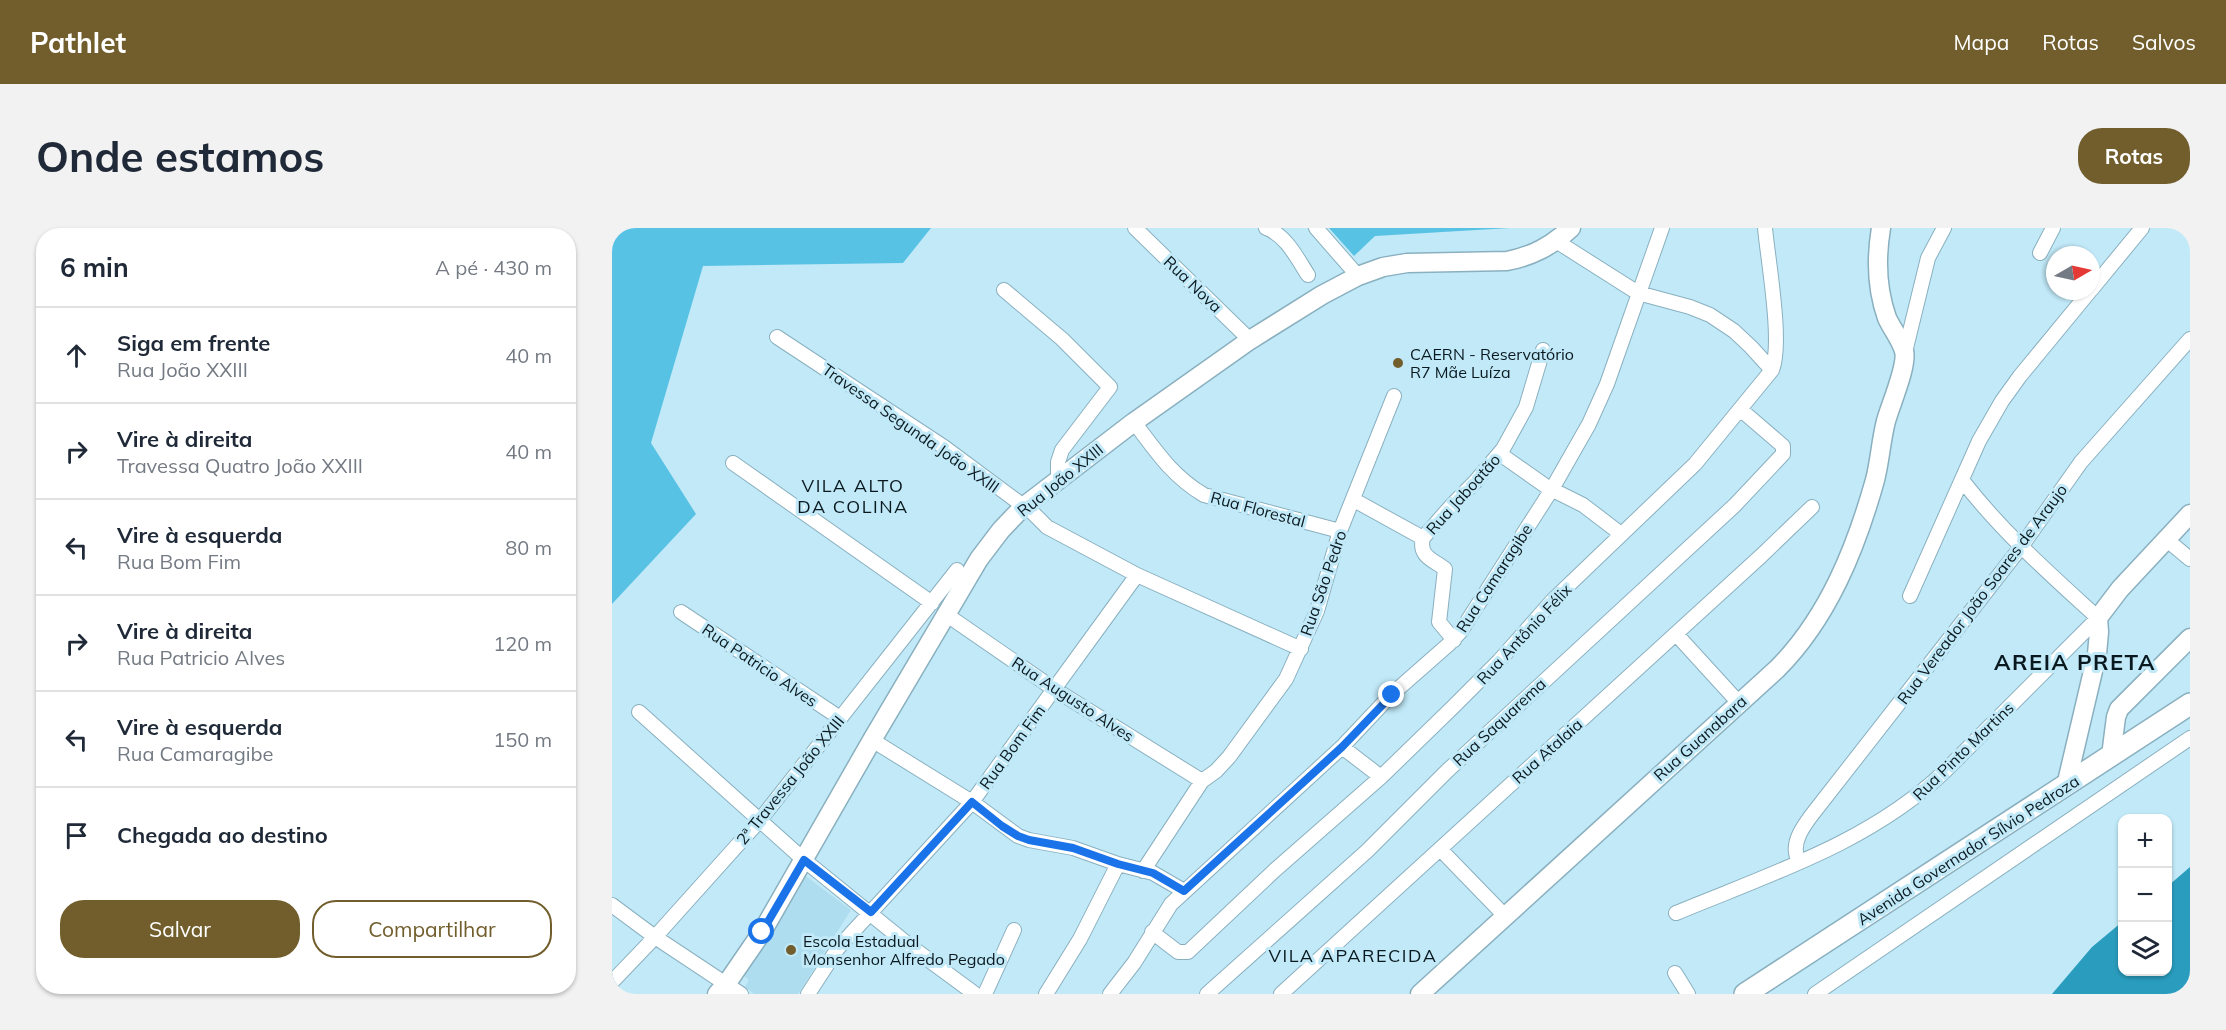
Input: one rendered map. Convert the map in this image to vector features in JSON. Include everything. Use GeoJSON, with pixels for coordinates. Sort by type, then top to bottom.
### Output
{"type":"FeatureCollection","features":[{"type":"Feature","properties":{"kind":"main road","name":"Rua João XXIII"},"geometry":{"type":"LineString","coordinates":[[728,990],[872,740],[939,609],[1001,530],[1023,507],[1134,422],[1251,340],[1322,295],[1358,276],[1383,267],[1407,263],[1507,261],[1538,253],[1556,242],[1571,228]]}},
{"type":"Feature","properties":{"kind":"main road"},"geometry":{"type":"LineString","coordinates":[[1881,228],[1878,275],[1881,296],[1887,318],[1905,352]]}},
{"type":"Feature","properties":{"kind":"main road","name":"Rua Guanabara"},"geometry":{"type":"LineString","coordinates":[[1420,994],[1739,704],[1796,649],[1817,620],[1840,578],[1854,544],[1869,501],[1886,420],[1900,380],[1905,352]]}},
{"type":"Feature","properties":{"kind":"main road","name":"Rua Pinto Martins"},"geometry":{"type":"LineString","coordinates":[[2098,618],[2120,589],[2190,514]]}},
{"type":"Feature","properties":{"kind":"main road"},"geometry":{"type":"LineString","coordinates":[[2066,786],[2097,654],[2098,618]]}},
{"type":"Feature","properties":{"kind":"main road"},"geometry":{"type":"LineString","coordinates":[[2111,756],[2116,717],[2120,709],[2190,638]]}},
{"type":"Feature","properties":{"kind":"main road","name":"Avenida Governador Sílvio Pedroza"},"geometry":{"type":"LineString","coordinates":[[1745,994],[2190,704]]}},
{"type":"Feature","properties":{"kind":"street","name":"Rua Nova"},"geometry":{"type":"LineString","coordinates":[[1135,228],[1251,340]]}},
{"type":"Feature","properties":{"kind":"street"},"geometry":{"type":"LineString","coordinates":[[1316,228],[1358,276]]}},
{"type":"Feature","properties":{"kind":"street","name":"Rua Camaragibe"},"geometry":{"type":"LineString","coordinates":[[1110,994],[1134,963],[1166,910],[1184,891],[1342,747],[1392,695],[1454,640],[1467,622],[1552,489],[1599,404],[1662,228]]}},
{"type":"Feature","properties":{"kind":"street"},"geometry":{"type":"LineString","coordinates":[[1765,228],[1775,333],[1776,357],[1772,370]]}},
{"type":"Feature","properties":{"kind":"street"},"geometry":{"type":"LineString","coordinates":[[1905,352],[1928,258],[1944,228]]}},
{"type":"Feature","properties":{"kind":"street"},"geometry":{"type":"LineString","coordinates":[[2040,253],[2053,228]]}},
{"type":"Feature","properties":{"kind":"street"},"geometry":{"type":"LineString","coordinates":[[2100,278],[2142,228]]}},
{"type":"Feature","properties":{"kind":"street"},"geometry":{"type":"LineString","coordinates":[[1271,229],[1287,243],[1308,274]]}},
{"type":"Feature","properties":{"kind":"street"},"geometry":{"type":"LineString","coordinates":[[1556,242],[1638,293],[1690,307],[1710,315],[1734,331],[1772,370]]}},
{"type":"Feature","properties":{"kind":"street"},"geometry":{"type":"LineString","coordinates":[[1004,290],[1062,339],[1110,387],[1062,450],[1058,462],[1058,479]]}},
{"type":"Feature","properties":{"kind":"street"},"geometry":{"type":"LineString","coordinates":[[1910,596],[1979,441],[2002,401],[2082,300]]}},
{"type":"Feature","properties":{"kind":"street","name":"Travessa Segunda João XXIII"},"geometry":{"type":"LineString","coordinates":[[777,337],[944,447],[1047,527],[1137,575],[1300,649]]}},
{"type":"Feature","properties":{"kind":"street","name":"Rua Vereador João Soares de Araujo"},"geometry":{"type":"LineString","coordinates":[[1799,861],[1795,851],[1796,845],[1808,820],[2021,547],[2081,462],[2190,339]]}},
{"type":"Feature","properties":{"kind":"street","name":"Rua Jaboatão"},"geometry":{"type":"LineString","coordinates":[[1424,538],[1500,454],[1526,407],[1543,350]]}},
{"type":"Feature","properties":{"kind":"street","name":"Rua Antônio Félix"},"geometry":{"type":"LineString","coordinates":[[1152,932],[1178,952],[1188,951],[1283,862],[1381,777],[1476,684],[1545,609],[1695,464],[1772,370]]}},
{"type":"Feature","properties":{"kind":"street","name":"Rua São Pedro"},"geometry":{"type":"LineString","coordinates":[[1143,871],[1202,781],[1216,771],[1276,696],[1317,611],[1340,531],[1394,396]]}},
{"type":"Feature","properties":{"kind":"street","name":"Rua Saquarema"},"geometry":{"type":"LineString","coordinates":[[1207,994],[1352,865],[1447,771],[1718,520],[1783,454],[1783,446],[1740,409]]}},
{"type":"Feature","properties":{"kind":"street","name":"Rua Florestal"},"geometry":{"type":"LineString","coordinates":[[1134,422],[1174,473],[1185,484],[1204,495],[1340,531]]}},
{"type":"Feature","properties":{"kind":"street"},"geometry":{"type":"LineString","coordinates":[[1500,454],[1552,489],[1583,505],[1621,534]]}},
{"type":"Feature","properties":{"kind":"street","name":"Rua Augusto Alves"},"geometry":{"type":"LineString","coordinates":[[733,464],[1054,689],[1202,781]]}},
{"type":"Feature","properties":{"kind":"street"},"geometry":{"type":"LineString","coordinates":[[1962,480],[1983,507],[2021,547],[2098,618]]}},
{"type":"Feature","properties":{"kind":"street"},"geometry":{"type":"LineString","coordinates":[[1354,500],[1424,538],[1422,549],[1424,554],[1445,569],[1439,622],[1454,640]]}},
{"type":"Feature","properties":{"kind":"street","name":"Rua Atalaia"},"geometry":{"type":"LineString","coordinates":[[1281,994],[1812,507]]}},
{"type":"Feature","properties":{"kind":"street"},"geometry":{"type":"LineString","coordinates":[[2167,540],[2190,559]]}},
{"type":"Feature","properties":{"kind":"street","name":"2ª Travessa João XXIII"},"geometry":{"type":"LineString","coordinates":[[612,981],[655,937],[760,820],[840,718],[939,609],[957,570]]}},
{"type":"Feature","properties":{"kind":"street","name":"Rua Bom Fim"},"geometry":{"type":"LineString","coordinates":[[808,994],[838,948],[972,802],[1137,575]]}},
{"type":"Feature","properties":{"kind":"street","name":"Rua Patricio Alves"},"geometry":{"type":"LineString","coordinates":[[681,612],[840,718]]}},
{"type":"Feature","properties":{"kind":"street","name":"Rua Pinto Martins"},"geometry":{"type":"LineString","coordinates":[[1676,913],[1858,835],[1922,794],[2098,618]]}},
{"type":"Feature","properties":{"kind":"street"},"geometry":{"type":"LineString","coordinates":[[1676,634],[1739,704]]}},
{"type":"Feature","properties":{"kind":"street"},"geometry":{"type":"LineString","coordinates":[[639,712],[804,860],[871,912],[910,946],[975,994]]}},
{"type":"Feature","properties":{"kind":"street"},"geometry":{"type":"LineString","coordinates":[[1815,994],[2190,738]]}},
{"type":"Feature","properties":{"kind":"street"},"geometry":{"type":"LineString","coordinates":[[872,740],[972,802],[1018,836],[1073,848],[1160,876],[1184,891]]}},
{"type":"Feature","properties":{"kind":"street"},"geometry":{"type":"LineString","coordinates":[[1342,747],[1381,777]]}},
{"type":"Feature","properties":{"kind":"street"},"geometry":{"type":"LineString","coordinates":[[1440,849],[1505,916]]}},
{"type":"Feature","properties":{"kind":"street"},"geometry":{"type":"LineString","coordinates":[[1046,994],[1080,939],[1118,864]]}},
{"type":"Feature","properties":{"kind":"street"},"geometry":{"type":"LineString","coordinates":[[612,905],[728,990]]}},
{"type":"Feature","properties":{"kind":"street"},"geometry":{"type":"LineString","coordinates":[[985,994],[1014,930]]}},
{"type":"Feature","properties":{"kind":"street"},"geometry":{"type":"LineString","coordinates":[[1675,973],[1688,994]]}},
{"type":"Feature","properties":{"kind":"shaded area"},"geometry":{"type":"Polygon","coordinates":[[[612,228],[931,228],[903,263],[703,266],[651,443],[696,514],[612,604],[612,228]]]}},
{"type":"Feature","properties":{"kind":"shaded area"},"geometry":{"type":"Polygon","coordinates":[[[1329,228],[1510,228],[1375,236],[1354,256],[1329,228]]]}},
{"type":"Feature","properties":{"kind":"shaded area"},"geometry":{"type":"Polygon","coordinates":[[[2190,867],[2190,994],[2052,994],[2092,947],[2118,925],[2118,976],[2172,976],[2172,883],[2190,867]]]}},
{"type":"Feature","properties":{"kind":"shaded area","name":"Escola Estadual Monsenhor Alfredo Pegado"},"geometry":{"type":"Polygon","coordinates":[[[803,874],[851,910],[798,994],[754,994],[745,987],[749,980],[742,974],[803,874]]]}},
{"type":"Feature","properties":{"kind":"place","name":"CAERN - Reservatório R7 Mãe Luíza"},"geometry":{"type":"Point","coordinates":[1398,363]}},
{"type":"Feature","properties":{"kind":"place","name":"Escola Estadual Monsenhor Alfredo Pegado"},"geometry":{"type":"Point","coordinates":[791,950]}},
{"type":"Feature","properties":{"kind":"district","name":"VILA ALTO DA COLINA"},"geometry":{"type":"Point","coordinates":[853,495]}},
{"type":"Feature","properties":{"kind":"district","name":"AREIA PRETA"},"geometry":{"type":"Point","coordinates":[2075,662]}},
{"type":"Feature","properties":{"kind":"district","name":"VILA APARECIDA"},"geometry":{"type":"Point","coordinates":[1353,955]}},
{"type":"Feature","properties":{"kind":"route"},"geometry":{"type":"LineString","coordinates":[[762,932],[804,860],[871,912],[972,802],[1018,836],[1073,848],[1118,864],[1153,873],[1184,891],[1342,747],[1392,695]]}}]}
